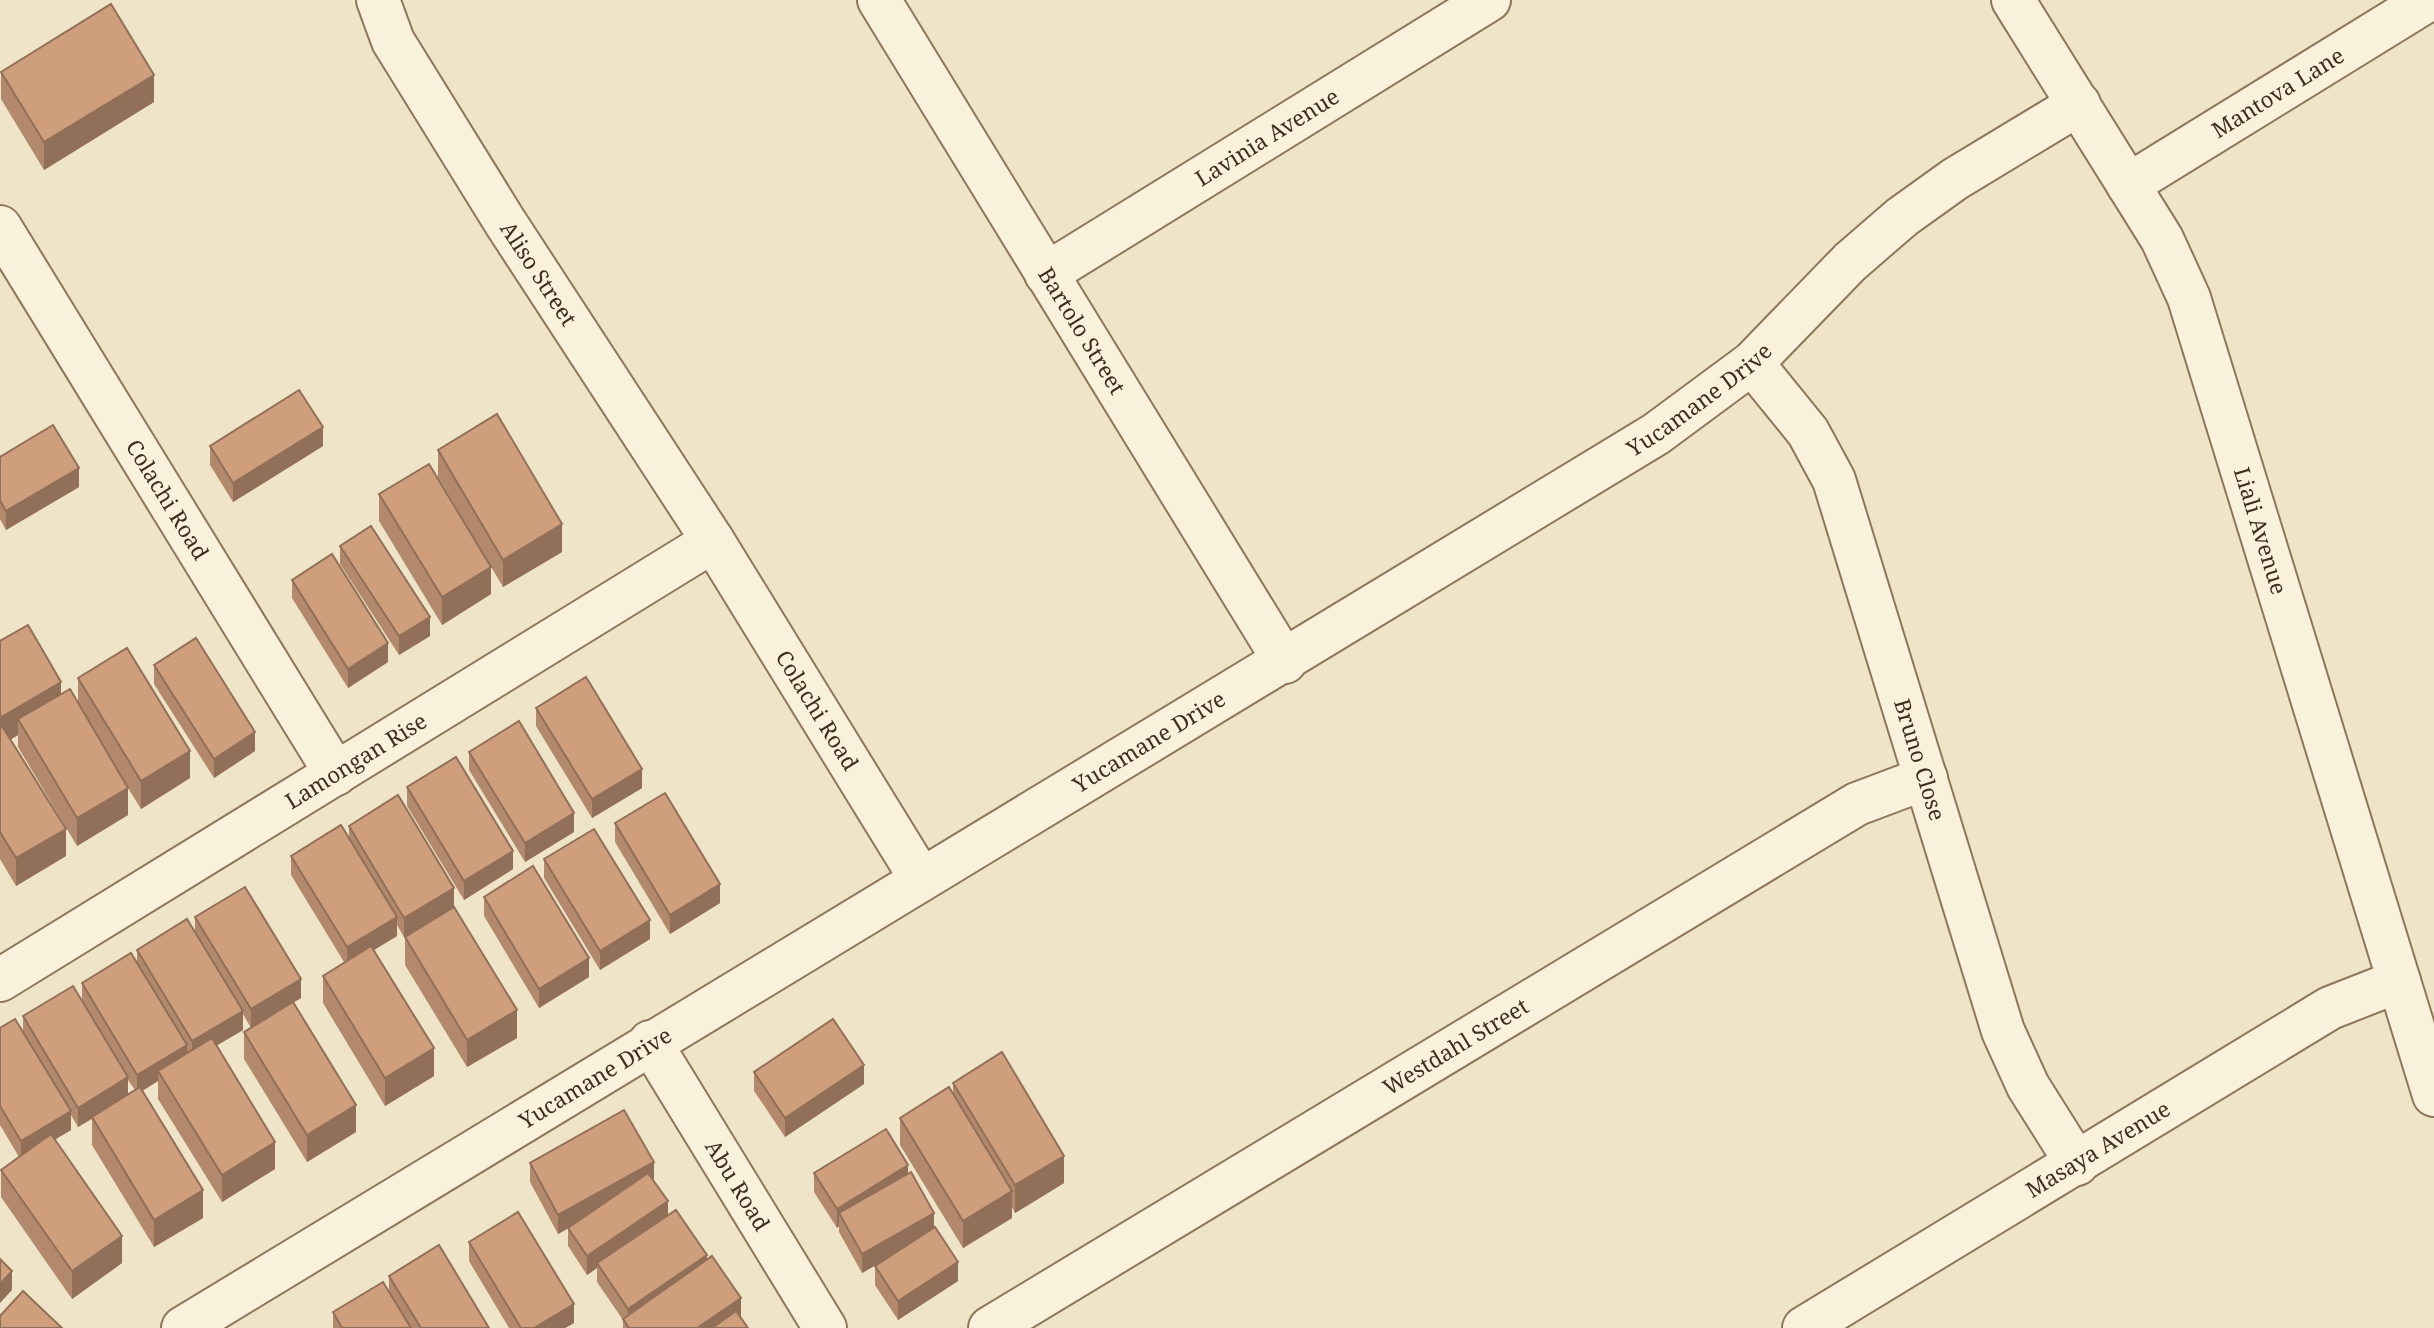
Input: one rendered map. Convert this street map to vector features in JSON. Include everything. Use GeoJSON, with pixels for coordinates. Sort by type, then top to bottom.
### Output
{"type":"FeatureCollection","features":[{"type":"Feature","properties":{"kind":"street","name":"Aliso Street"},"geometry":{"type":"LineString","coordinates":[[378,0],[393,41],[505,222],[713,541]]}},
{"type":"Feature","properties":{"kind":"street","name":"Bartolo Street"},"geometry":{"type":"LineString","coordinates":[[879,0],[1285,662]]}},
{"type":"Feature","properties":{"kind":"street","name":"Lavinia Avenue"},"geometry":{"type":"LineString","coordinates":[[1046,274],[1489,0]]}},
{"type":"Feature","properties":{"kind":"street","name":"Liali Avenue"},"geometry":{"type":"LineString","coordinates":[[2013,0],[2168,252],[2189,298],[2434,1095]]}},
{"type":"Feature","properties":{"kind":"street","name":"Mantova Lane"},"geometry":{"type":"LineString","coordinates":[[2128,185],[2428,0]]}},
{"type":"Feature","properties":{"kind":"street","name":"Yucamane Drive"},"geometry":{"type":"LineString","coordinates":[[183,1328],[650,1042],[1285,662],[1656,434],[1752,363],[1850,262],[1902,217],[1955,179],[2079,104]]}},
{"type":"Feature","properties":{"kind":"street","name":"Colachi Road"},"geometry":{"type":"LineString","coordinates":[[0,227],[336,774]]}},
{"type":"Feature","properties":{"kind":"street","name":"Bruno Close"},"geometry":{"type":"LineString","coordinates":[[1752,363],[1808,432],[1829,469],[2011,1052],[2077,1164]]}},
{"type":"Feature","properties":{"kind":"street","name":"Lamongan Rise"},"geometry":{"type":"LineString","coordinates":[[0,979],[713,541]]}},
{"type":"Feature","properties":{"kind":"street","name":"Colachi Road"},"geometry":{"type":"LineString","coordinates":[[713,541],[921,879]]}},
{"type":"Feature","properties":{"kind":"street","name":"Westdahl Street"},"geometry":{"type":"LineString","coordinates":[[990,1328],[1857,804],[1926,778]]}},
{"type":"Feature","properties":{"kind":"street","name":"Masaya Avenue"},"geometry":{"type":"LineString","coordinates":[[1804,1328],[2330,1008],[2399,981]]}},
{"type":"Feature","properties":{"kind":"street","name":"Abu Road"},"geometry":{"type":"LineString","coordinates":[[650,1042],[825,1328]]}},
{"type":"Feature","properties":{"kind":"building"},"geometry":{"type":"Polygon","coordinates":[[[111,4],[154,75],[44,142],[1,72],[111,4]]]}},
{"type":"Feature","properties":{"kind":"building"},"geometry":{"type":"Polygon","coordinates":[[[299,390],[323,427],[233,483],[210,446],[299,390]]]}},
{"type":"Feature","properties":{"kind":"building"},"geometry":{"type":"Polygon","coordinates":[[[497,414],[562,524],[503,560],[438,450],[497,414]]]}},
{"type":"Feature","properties":{"kind":"building"},"geometry":{"type":"Polygon","coordinates":[[[53,425],[79,468],[6,511],[0,500],[0,457],[53,425]]]}},
{"type":"Feature","properties":{"kind":"building"},"geometry":{"type":"Polygon","coordinates":[[[429,464],[491,567],[442,597],[379,494],[429,464]]]}},
{"type":"Feature","properties":{"kind":"building"},"geometry":{"type":"Polygon","coordinates":[[[371,526],[430,617],[399,636],[340,546],[371,526]]]}},
{"type":"Feature","properties":{"kind":"building"},"geometry":{"type":"Polygon","coordinates":[[[332,554],[388,643],[348,669],[292,580],[332,554]]]}},
{"type":"Feature","properties":{"kind":"building"},"geometry":{"type":"Polygon","coordinates":[[[28,625],[61,682],[0,718],[0,641],[28,625]]]}},
{"type":"Feature","properties":{"kind":"building"},"geometry":{"type":"Polygon","coordinates":[[[196,638],[255,732],[214,759],[154,665],[196,638]]]}},
{"type":"Feature","properties":{"kind":"building"},"geometry":{"type":"Polygon","coordinates":[[[127,648],[190,751],[141,781],[78,678],[127,648]]]}},
{"type":"Feature","properties":{"kind":"building"},"geometry":{"type":"Polygon","coordinates":[[[586,677],[642,769],[592,799],[536,708],[586,677]]]}},
{"type":"Feature","properties":{"kind":"building"},"geometry":{"type":"Polygon","coordinates":[[[70,689],[128,788],[77,818],[18,719],[70,689]]]}},
{"type":"Feature","properties":{"kind":"building"},"geometry":{"type":"Polygon","coordinates":[[[519,721],[574,813],[525,843],[469,752],[519,721]]]}},
{"type":"Feature","properties":{"kind":"building"},"geometry":{"type":"Polygon","coordinates":[[[2,726],[66,829],[16,858],[0,832],[2,726]]]}},
{"type":"Feature","properties":{"kind":"building"},"geometry":{"type":"Polygon","coordinates":[[[456,757],[513,851],[464,881],[407,787],[456,757]]]}},
{"type":"Feature","properties":{"kind":"building"},"geometry":{"type":"Polygon","coordinates":[[[665,793],[720,884],[670,915],[615,823],[665,793]]]}},
{"type":"Feature","properties":{"kind":"building"},"geometry":{"type":"Polygon","coordinates":[[[398,795],[454,888],[404,918],[349,826],[398,795]]]}},
{"type":"Feature","properties":{"kind":"building"},"geometry":{"type":"Polygon","coordinates":[[[341,825],[397,917],[347,947],[291,856],[341,825]]]}},
{"type":"Feature","properties":{"kind":"building"},"geometry":{"type":"Polygon","coordinates":[[[594,829],[650,920],[600,951],[544,859],[594,829]]]}},
{"type":"Feature","properties":{"kind":"building"},"geometry":{"type":"Polygon","coordinates":[[[533,866],[589,958],[539,989],[484,897],[533,866]]]}},
{"type":"Feature","properties":{"kind":"building"},"geometry":{"type":"Polygon","coordinates":[[[245,887],[301,979],[251,1009],[195,917],[245,887]]]}},
{"type":"Feature","properties":{"kind":"building"},"geometry":{"type":"Polygon","coordinates":[[[454,907],[517,1010],[467,1040],[405,937],[454,907]]]}},
{"type":"Feature","properties":{"kind":"building"},"geometry":{"type":"Polygon","coordinates":[[[187,919],[243,1011],[192,1041],[137,950],[187,919]]]}},
{"type":"Feature","properties":{"kind":"building"},"geometry":{"type":"Polygon","coordinates":[[[371,946],[434,1048],[385,1078],[323,976],[371,946]]]}},
{"type":"Feature","properties":{"kind":"building"},"geometry":{"type":"Polygon","coordinates":[[[131,953],[187,1045],[137,1075],[82,983],[131,953]]]}},
{"type":"Feature","properties":{"kind":"building"},"geometry":{"type":"Polygon","coordinates":[[[73,986],[128,1077],[78,1108],[23,1016],[73,986]]]}},
{"type":"Feature","properties":{"kind":"building"},"geometry":{"type":"Polygon","coordinates":[[[293,1002],[356,1105],[307,1135],[244,1032],[293,1002]]]}},
{"type":"Feature","properties":{"kind":"building"},"geometry":{"type":"Polygon","coordinates":[[[15,1019],[71,1111],[21,1141],[0,1106],[0,1028],[15,1019]]]}},
{"type":"Feature","properties":{"kind":"building"},"geometry":{"type":"Polygon","coordinates":[[[833,1019],[864,1065],[785,1118],[754,1072],[833,1019]]]}},
{"type":"Feature","properties":{"kind":"building"},"geometry":{"type":"Polygon","coordinates":[[[212,1038],[275,1142],[222,1175],[158,1071],[212,1038]]]}},
{"type":"Feature","properties":{"kind":"building"},"geometry":{"type":"Polygon","coordinates":[[[1002,1052],[1064,1156],[1015,1185],[953,1083],[1002,1052]]]}},
{"type":"Feature","properties":{"kind":"building"},"geometry":{"type":"Polygon","coordinates":[[[140,1087],[203,1190],[154,1220],[92,1117],[140,1087]]]}},
{"type":"Feature","properties":{"kind":"building"},"geometry":{"type":"Polygon","coordinates":[[[949,1087],[1012,1191],[963,1221],[900,1118],[949,1087]]]}},
{"type":"Feature","properties":{"kind":"building"},"geometry":{"type":"Polygon","coordinates":[[[624,1110],[654,1162],[558,1215],[530,1163],[624,1110]]]}},
{"type":"Feature","properties":{"kind":"building"},"geometry":{"type":"Polygon","coordinates":[[[886,1129],[908,1165],[837,1209],[814,1173],[886,1129]]]}},
{"type":"Feature","properties":{"kind":"building"},"geometry":{"type":"Polygon","coordinates":[[[51,1134],[122,1236],[72,1271],[1,1170],[51,1134]]]}},
{"type":"Feature","properties":{"kind":"building"},"geometry":{"type":"Polygon","coordinates":[[[911,1172],[934,1213],[862,1254],[839,1213],[911,1172]]]}},
{"type":"Feature","properties":{"kind":"building"},"geometry":{"type":"Polygon","coordinates":[[[648,1173],[668,1201],[587,1256],[568,1228],[648,1173]]]}},
{"type":"Feature","properties":{"kind":"building"},"geometry":{"type":"Polygon","coordinates":[[[676,1210],[707,1255],[628,1309],[597,1263],[676,1210]]]}},
{"type":"Feature","properties":{"kind":"building"},"geometry":{"type":"Polygon","coordinates":[[[518,1212],[574,1304],[534,1328],[521,1328],[469,1242],[518,1212]]]}},
{"type":"Feature","properties":{"kind":"building"},"geometry":{"type":"Polygon","coordinates":[[[935,1227],[958,1262],[898,1301],[875,1266],[935,1227]]]}},
{"type":"Feature","properties":{"kind":"building"},"geometry":{"type":"Polygon","coordinates":[[[439,1245],[489,1328],[421,1328],[389,1276],[439,1245]]]}},
{"type":"Feature","properties":{"kind":"building"},"geometry":{"type":"Polygon","coordinates":[[[712,1256],[741,1298],[697,1328],[629,1328],[623,1319],[712,1256]]]}},
{"type":"Feature","properties":{"kind":"building"},"geometry":{"type":"Polygon","coordinates":[[[0,1259],[12,1271],[0,1284],[0,1259]]]}},
{"type":"Feature","properties":{"kind":"building"},"geometry":{"type":"Polygon","coordinates":[[[383,1282],[411,1328],[342,1328],[333,1312],[383,1282]]]}},
{"type":"Feature","properties":{"kind":"building"},"geometry":{"type":"Polygon","coordinates":[[[23,1291],[62,1328],[0,1328],[0,1316],[23,1291]]]}},
{"type":"Feature","properties":{"kind":"building"},"geometry":{"type":"Polygon","coordinates":[[[736,1311],[748,1328],[712,1328],[736,1311]]]}}]}
